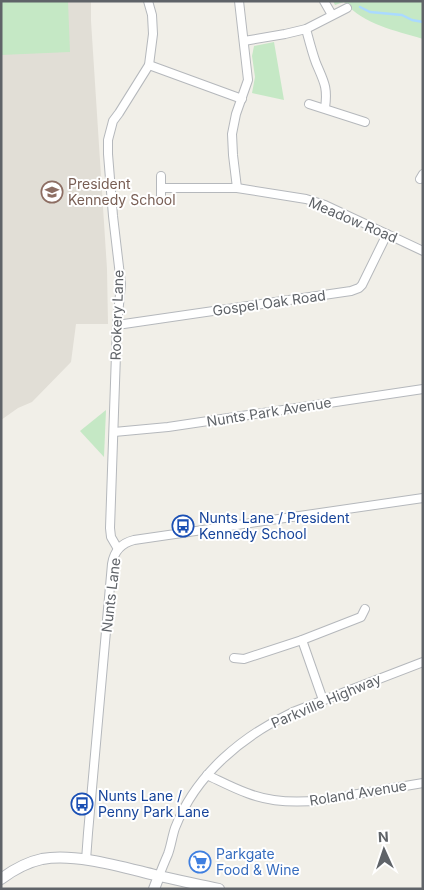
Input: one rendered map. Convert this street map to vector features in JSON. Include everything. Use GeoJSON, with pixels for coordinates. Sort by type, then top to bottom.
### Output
{"type":"FeatureCollection","features":[{"type":"Feature","properties":{"kind":"street","name":"Rookery Lane"},"geometry":{"type":"LineString","coordinates":[[118,549],[111,537],[110,528],[121,284],[113,216],[108,140],[113,121],[150,65],[153,34],[152,15],[148,1]]}},
{"type":"Feature","properties":{"kind":"street"},"geometry":{"type":"LineString","coordinates":[[238,188],[232,134],[236,114],[248,80],[239,1]]}},
{"type":"Feature","properties":{"kind":"street"},"geometry":{"type":"LineString","coordinates":[[324,1],[332,15]]}},
{"type":"Feature","properties":{"kind":"street"},"geometry":{"type":"LineString","coordinates":[[244,41],[306,29],[345,8]]}},
{"type":"Feature","properties":{"kind":"street"},"geometry":{"type":"LineString","coordinates":[[306,29],[326,86],[325,108]]}},
{"type":"Feature","properties":{"kind":"street"},"geometry":{"type":"LineString","coordinates":[[150,65],[242,99]]}},
{"type":"Feature","properties":{"kind":"street"},"geometry":{"type":"LineString","coordinates":[[310,104],[365,122]]}},
{"type":"Feature","properties":{"kind":"street","name":"Meadow Road"},"geometry":{"type":"LineString","coordinates":[[162,176],[161,192],[238,188],[306,199],[325,205],[423,251]]}},
{"type":"Feature","properties":{"kind":"street","name":"Gospel Oak Road"},"geometry":{"type":"LineString","coordinates":[[118,325],[351,291],[362,285],[387,234]]}},
{"type":"Feature","properties":{"kind":"street","name":"Nunts Park Avenue"},"geometry":{"type":"LineString","coordinates":[[114,432],[168,427],[423,388]]}},
{"type":"Feature","properties":{"kind":"street","name":"Nunts Lane"},"geometry":{"type":"LineString","coordinates":[[86,860],[112,564],[118,549],[128,541],[423,498]]}},
{"type":"Feature","properties":{"kind":"street"},"geometry":{"type":"LineString","coordinates":[[234,658],[244,659],[302,640],[361,617],[365,609]]}},
{"type":"Feature","properties":{"kind":"street"},"geometry":{"type":"LineString","coordinates":[[302,640],[323,700]]}},
{"type":"Feature","properties":{"kind":"street","name":"Parkville Highway"},"geometry":{"type":"LineString","coordinates":[[160,876],[175,829],[195,791],[207,775],[243,741],[275,720],[293,712],[423,662]]}},
{"type":"Feature","properties":{"kind":"street","name":"Roland Avenue"},"geometry":{"type":"LineString","coordinates":[[207,775],[252,795],[291,802],[322,800],[423,783]]}},
{"type":"Feature","properties":{"kind":"street"},"geometry":{"type":"LineString","coordinates":[[1,878],[32,862],[43,859],[63,858],[86,860],[127,868],[219,889]]}},
{"type":"Feature","properties":{"kind":"street"},"geometry":{"type":"LineString","coordinates":[[154,889],[160,876]]}},
{"type":"Feature","properties":{"kind":"shaded area","name":"President Kennedy School"},"geometry":{"type":"Polygon","coordinates":[[[1,1],[91,1],[107,269],[108,324],[76,324],[71,362],[32,402],[18,408],[1,420],[1,1]]]}},
{"type":"Feature","properties":{"kind":"green space"},"geometry":{"type":"Polygon","coordinates":[[[1,1],[68,1],[70,52],[1,55],[1,1]]]}},
{"type":"Feature","properties":{"kind":"green space"},"geometry":{"type":"Polygon","coordinates":[[[333,1],[423,1],[423,39],[380,26],[352,10],[344,2],[335,5],[333,1]]]}},
{"type":"Feature","properties":{"kind":"green space"},"geometry":{"type":"Polygon","coordinates":[[[274,42],[284,100],[252,93],[255,77],[252,56],[254,46],[274,42]]]}},
{"type":"Feature","properties":{"kind":"green space"},"geometry":{"type":"Polygon","coordinates":[[[106,410],[104,457],[80,431],[106,410]]]}},
{"type":"Feature","properties":{"kind":"waterway"},"geometry":{"type":"LineString","coordinates":[[360,7],[370,12],[402,15],[412,20],[423,22]]}},
{"type":"Feature","properties":{"kind":"place","name":"President Kennedy School"},"geometry":{"type":"Point","coordinates":[52,192]}},
{"type":"Feature","properties":{"kind":"place","name":"Nunts Lane / President Kennedy School"},"geometry":{"type":"Point","coordinates":[183,526]}},
{"type":"Feature","properties":{"kind":"place","name":"Nunts Lane / Penny Park Lane"},"geometry":{"type":"Point","coordinates":[82,804]}},
{"type":"Feature","properties":{"kind":"place","name":"Parkgate Food & Wine"},"geometry":{"type":"Point","coordinates":[200,862]}}]}
